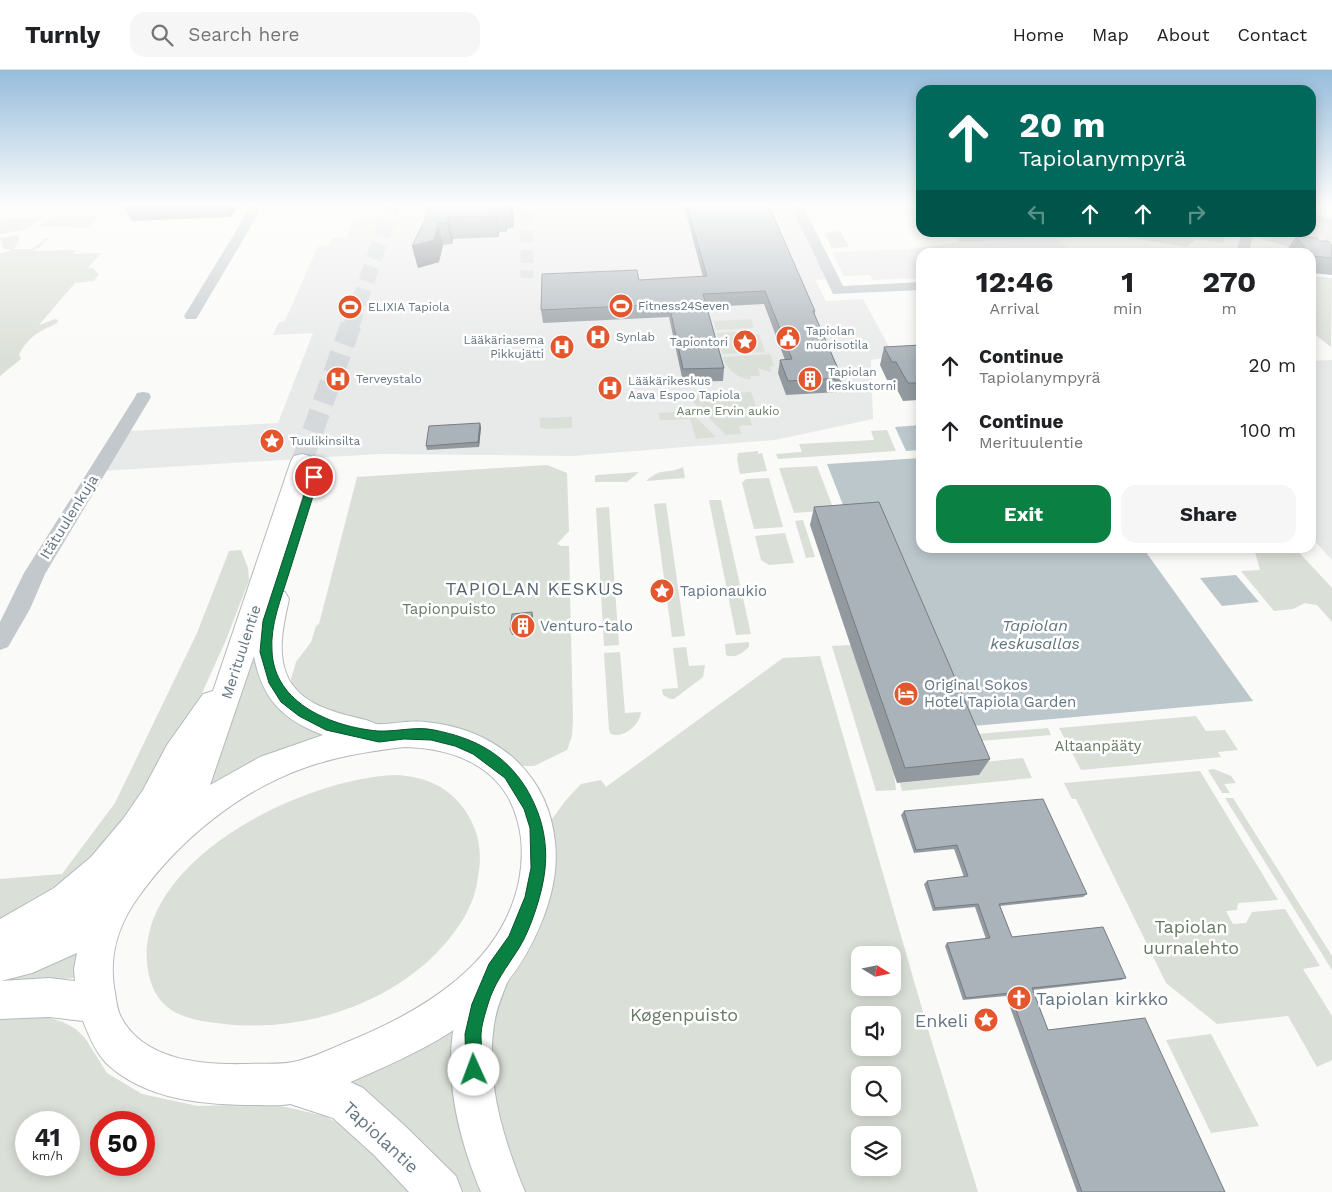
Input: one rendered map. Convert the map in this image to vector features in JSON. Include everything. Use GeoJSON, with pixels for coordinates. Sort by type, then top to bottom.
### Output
{"type":"FeatureCollection","features":[{"type":"Feature","properties":{"kind":"main road","name":"Merituulentie"},"geometry":{"type":"LineString","coordinates":[[166,837],[186,806],[311,460],[268,621],[266,652],[273,680],[286,699],[304,713],[326,725],[379,736]]}},
{"type":"Feature","properties":{"kind":"main road"},"geometry":{"type":"LineString","coordinates":[[0,938],[25,927],[82,891],[110,863],[132,836],[182,748],[236,669]]}},
{"type":"Feature","properties":{"kind":"main road"},"geometry":{"type":"LineString","coordinates":[[431,734],[468,745],[494,761],[509,774],[530,807],[538,841],[536,882],[522,925],[506,955],[494,970],[450,1010],[407,1036],[335,1068],[288,1084],[221,1084],[182,1079],[154,1070],[133,1059],[115,1042],[104,1027],[92,987],[94,951],[102,928],[114,902],[140,866],[166,837],[190,816],[271,767],[317,750],[379,736],[431,734]]}},
{"type":"Feature","properties":{"kind":"main road"},"geometry":{"type":"LineString","coordinates":[[0,962],[26,958],[54,946],[86,926],[114,902]]}},
{"type":"Feature","properties":{"kind":"main road"},"geometry":{"type":"LineString","coordinates":[[494,970],[476,1020],[473,1034],[474,1061],[479,1119],[493,1170],[503,1192]]}},
{"type":"Feature","properties":{"kind":"main road"},"geometry":{"type":"LineString","coordinates":[[0,1000],[56,996],[79,999],[97,1006]]}},
{"type":"Feature","properties":{"kind":"main road","name":"Tapiolantie"},"geometry":{"type":"LineString","coordinates":[[288,1084],[333,1094],[348,1103],[389,1140],[440,1192]]}},
{"type":"Feature","properties":{"kind":"street"},"geometry":{"type":"LineString","coordinates":[[190,316],[225,258]]}},
{"type":"Feature","properties":{"kind":"street"},"geometry":{"type":"LineString","coordinates":[[822,258],[838,291],[916,286]]}},
{"type":"Feature","properties":{"kind":"street","name":"Itätuulenkuja"},"geometry":{"type":"LineString","coordinates":[[0,641],[19,609],[35,572],[143,397]]}},
{"type":"Feature","properties":{"kind":"shaded area"},"geometry":{"type":"Polygon","coordinates":[[[313,258],[818,258],[828,279],[815,280],[826,301],[863,299],[894,356],[871,360],[873,419],[775,440],[572,456],[378,454],[103,471],[128,431],[278,423],[313,333],[273,335],[279,322],[285,321],[313,258]]]}},
{"type":"Feature","properties":{"kind":"shaded area"},"geometry":{"type":"Polygon","coordinates":[[[835,258],[916,258],[916,278],[873,280],[870,275],[844,276],[835,258]]]}},
{"type":"Feature","properties":{"kind":"shaded area"},"geometry":{"type":"Polygon","coordinates":[[[1332,360],[1332,560],[1316,542],[1316,361],[1332,360]]]}},
{"type":"Feature","properties":{"kind":"green space"},"geometry":{"type":"Polygon","coordinates":[[[0,258],[96,258],[88,268],[93,268],[99,274],[94,281],[75,283],[39,325],[55,319],[58,320],[57,323],[31,338],[19,354],[21,359],[0,376],[0,258]]]}},
{"type":"Feature","properties":{"kind":"green space"},"geometry":{"type":"Polygon","coordinates":[[[1316,276],[1332,278],[1331,347],[1316,335],[1316,276]]]}},
{"type":"Feature","properties":{"kind":"green space"},"geometry":{"type":"Polygon","coordinates":[[[751,319],[754,328],[716,330],[714,321],[751,319]]]}},
{"type":"Feature","properties":{"kind":"green space"},"geometry":{"type":"Polygon","coordinates":[[[748,331],[749,334],[759,334],[765,352],[723,354],[717,333],[748,331]]]}},
{"type":"Feature","properties":{"kind":"green space"},"geometry":{"type":"Polygon","coordinates":[[[770,354],[774,366],[770,367],[771,372],[758,368],[760,376],[750,376],[751,379],[742,378],[733,372],[723,357],[770,354]]]}},
{"type":"Feature","properties":{"kind":"green space","name":"Aarne Ervin aukio"},"geometry":{"type":"Polygon","coordinates":[[[751,392],[756,406],[749,406],[752,416],[749,416],[752,425],[739,426],[741,434],[726,435],[688,397],[690,395],[751,392]]]}},
{"type":"Feature","properties":{"kind":"green space"},"geometry":{"type":"Polygon","coordinates":[[[678,410],[688,410],[716,437],[696,439],[690,419],[660,420],[658,413],[678,412],[678,410]]]}},
{"type":"Feature","properties":{"kind":"green space"},"geometry":{"type":"Polygon","coordinates":[[[572,417],[572,428],[545,429],[540,427],[540,418],[572,417]]]}},
{"type":"Feature","properties":{"kind":"green space"},"geometry":{"type":"Polygon","coordinates":[[[887,430],[896,451],[778,459],[776,454],[802,452],[799,444],[874,440],[871,431],[887,430]]]}},
{"type":"Feature","properties":{"kind":"green space"},"geometry":{"type":"Polygon","coordinates":[[[758,451],[758,454],[762,453],[767,471],[740,474],[737,459],[738,453],[758,451]]]}},
{"type":"Feature","properties":{"kind":"green space","name":"Tapionpuisto"},"geometry":{"type":"Polygon","coordinates":[[[547,465],[567,473],[569,531],[557,544],[569,546],[573,720],[572,736],[567,750],[534,766],[519,766],[357,725],[307,700],[293,687],[291,679],[296,662],[311,642],[316,626],[319,624],[357,477],[547,465]]]}},
{"type":"Feature","properties":{"kind":"green space"},"geometry":{"type":"Polygon","coordinates":[[[817,466],[834,510],[794,513],[779,468],[817,466]]]}},
{"type":"Feature","properties":{"kind":"green space"},"geometry":{"type":"Polygon","coordinates":[[[683,467],[685,478],[646,481],[661,472],[683,467]]]}},
{"type":"Feature","properties":{"kind":"green space"},"geometry":{"type":"Polygon","coordinates":[[[639,472],[627,482],[595,482],[595,476],[597,475],[639,472]]]}},
{"type":"Feature","properties":{"kind":"green space"},"geometry":{"type":"Polygon","coordinates":[[[769,478],[783,527],[754,529],[742,483],[746,479],[769,478]]]}},
{"type":"Feature","properties":{"kind":"green space"},"geometry":{"type":"Polygon","coordinates":[[[709,500],[721,500],[751,634],[736,635],[709,500]]]}},
{"type":"Feature","properties":{"kind":"green space"},"geometry":{"type":"Polygon","coordinates":[[[666,503],[685,636],[672,637],[654,504],[666,503]]]}},
{"type":"Feature","properties":{"kind":"green space"},"geometry":{"type":"Polygon","coordinates":[[[609,507],[619,645],[604,646],[596,508],[609,507]]]}},
{"type":"Feature","properties":{"kind":"green space"},"geometry":{"type":"Polygon","coordinates":[[[803,520],[815,557],[806,558],[795,521],[803,520]]]}},
{"type":"Feature","properties":{"kind":"green space"},"geometry":{"type":"Polygon","coordinates":[[[785,533],[794,563],[769,565],[761,560],[755,536],[785,533]]]}},
{"type":"Feature","properties":{"kind":"green space"},"geometry":{"type":"Polygon","coordinates":[[[241,550],[248,568],[249,580],[226,640],[198,702],[114,848],[0,927],[0,879],[62,874],[115,803],[197,633],[229,551],[241,550]]]}},
{"type":"Feature","properties":{"kind":"green space"},"geometry":{"type":"Polygon","coordinates":[[[1255,553],[1300,553],[1332,588],[1332,622],[1317,605],[1305,603],[1293,609],[1274,611],[1241,571],[1260,570],[1255,553]]]}},
{"type":"Feature","properties":{"kind":"green space"},"geometry":{"type":"Polygon","coordinates":[[[253,633],[258,655],[327,736],[203,801],[253,633]]]}},
{"type":"Feature","properties":{"kind":"green space"},"geometry":{"type":"Polygon","coordinates":[[[749,642],[749,647],[741,653],[735,656],[726,655],[725,644],[749,642]]]}},
{"type":"Feature","properties":{"kind":"green space"},"geometry":{"type":"Polygon","coordinates":[[[851,645],[894,774],[896,790],[876,791],[832,646],[851,645]]]}},
{"type":"Feature","properties":{"kind":"green space"},"geometry":{"type":"Polygon","coordinates":[[[686,647],[689,666],[705,665],[703,677],[674,699],[670,699],[663,695],[662,689],[678,688],[673,648],[686,647]]]}},
{"type":"Feature","properties":{"kind":"green space"},"geometry":{"type":"Polygon","coordinates":[[[620,652],[625,713],[641,712],[638,722],[630,730],[616,735],[611,734],[609,730],[604,653],[620,652]]]}},
{"type":"Feature","properties":{"kind":"green space","name":"Køgenpuisto"},"geometry":{"type":"Polygon","coordinates":[[[820,656],[930,1036],[978,1192],[514,1192],[482,1036],[552,819],[581,784],[601,780],[606,787],[783,658],[820,656]]]}},
{"type":"Feature","properties":{"kind":"green space","name":"Altaanpääty"},"geometry":{"type":"Polygon","coordinates":[[[1196,716],[1206,731],[1225,730],[1238,750],[1218,752],[1221,757],[1081,770],[1059,728],[1196,716]]]}},
{"type":"Feature","properties":{"kind":"green space"},"geometry":{"type":"Polygon","coordinates":[[[1048,728],[1051,735],[969,742],[966,735],[1048,728]]]}},
{"type":"Feature","properties":{"kind":"green space"},"geometry":{"type":"Polygon","coordinates":[[[1023,758],[1032,778],[902,791],[900,783],[979,775],[974,763],[1023,758]]]}},
{"type":"Feature","properties":{"kind":"green space"},"geometry":{"type":"Polygon","coordinates":[[[1214,769],[1231,776],[1236,783],[1224,784],[1230,793],[1222,793],[1208,770],[1214,769]]]}},
{"type":"Feature","properties":{"kind":"green space","name":"Tapiolan uurnalehto"},"geometry":{"type":"Polygon","coordinates":[[[1200,771],[1278,900],[1238,903],[1237,910],[1226,911],[1233,924],[1246,923],[1252,912],[1285,909],[1320,966],[1303,969],[1332,1016],[1332,1060],[1317,1067],[1288,1016],[1217,1024],[1166,983],[1076,799],[1072,799],[1064,783],[1200,771]]]}},
{"type":"Feature","properties":{"kind":"green space"},"geometry":{"type":"Polygon","coordinates":[[[395,775],[428,781],[446,791],[462,806],[468,815],[479,845],[477,886],[471,903],[464,918],[449,939],[428,961],[403,981],[347,1009],[317,1018],[286,1024],[255,1026],[196,1020],[172,1010],[160,1000],[152,986],[147,963],[152,925],[170,889],[198,858],[235,830],[275,808],[318,791],[358,780],[395,775]]]}},
{"type":"Feature","properties":{"kind":"green space"},"geometry":{"type":"Polygon","coordinates":[[[1225,798],[1233,798],[1332,956],[1332,970],[1225,798]]]}},
{"type":"Feature","properties":{"kind":"green space"},"geometry":{"type":"Polygon","coordinates":[[[80,943],[76,978],[0,983],[0,973],[80,943]]]}},
{"type":"Feature","properties":{"kind":"green space"},"geometry":{"type":"Polygon","coordinates":[[[36,1014],[63,1022],[76,1029],[85,1038],[107,1073],[142,1094],[198,1106],[263,1104],[325,1116],[352,1131],[414,1192],[0,1192],[0,1017],[36,1014]]]}},
{"type":"Feature","properties":{"kind":"green space"},"geometry":{"type":"Polygon","coordinates":[[[456,1024],[488,1192],[454,1192],[348,1083],[404,1058],[456,1024]]]}},
{"type":"Feature","properties":{"kind":"green space"},"geometry":{"type":"Polygon","coordinates":[[[1211,1034],[1259,1126],[1211,1133],[1166,1040],[1211,1034]]]}},
{"type":"Feature","properties":{"kind":"water"},"geometry":{"type":"Polygon","coordinates":[[[916,425],[916,450],[906,451],[895,427],[916,425]]]}},
{"type":"Feature","properties":{"kind":"water","name":"Tapiolan keskusallas"},"geometry":{"type":"Polygon","coordinates":[[[916,458],[916,553],[1147,553],[1253,701],[973,726],[845,510],[827,464],[916,458]]]}},
{"type":"Feature","properties":{"kind":"water"},"geometry":{"type":"Polygon","coordinates":[[[1236,575],[1259,602],[1222,606],[1200,578],[1236,575]]]}},
{"type":"Feature","properties":{"kind":"building"},"geometry":{"type":"Polygon","coordinates":[[[702,258],[792,258],[842,378],[788,381],[780,360],[792,359],[765,291],[703,294],[724,368],[683,369],[669,304],[541,310],[542,274],[637,270],[639,280],[707,276],[702,258]]]}},
{"type":"Feature","properties":{"kind":"building"},"geometry":{"type":"Polygon","coordinates":[[[916,345],[916,383],[908,383],[896,362],[892,362],[884,347],[916,345]]]}},
{"type":"Feature","properties":{"kind":"building"},"geometry":{"type":"Polygon","coordinates":[[[480,423],[478,442],[426,446],[429,426],[480,423]]]}},
{"type":"Feature","properties":{"kind":"building","name":"Original Sokos Hotel Tapiola Garden"},"geometry":{"type":"Polygon","coordinates":[[[879,502],[990,759],[905,768],[814,507],[879,502]]]}},
{"type":"Feature","properties":{"kind":"building","name":"Venturo-talo"},"geometry":{"type":"Polygon","coordinates":[[[532,612],[531,629],[510,630],[512,614],[532,612]]]}},
{"type":"Feature","properties":{"kind":"building","name":"Tapiolan kirkko"},"geometry":{"type":"Polygon","coordinates":[[[1043,799],[1087,894],[999,904],[1012,937],[1103,927],[1126,978],[1032,988],[1048,1030],[1145,1018],[1225,1192],[1082,1192],[1010,993],[966,998],[947,943],[990,938],[978,904],[935,908],[927,881],[968,876],[957,845],[916,850],[904,811],[1043,799]]]}},
{"type":"Feature","properties":{"kind":"tunnel"},"geometry":{"type":"LineString","coordinates":[[351,327],[374,258]]}},
{"type":"Feature","properties":{"kind":"tunnel"},"geometry":{"type":"LineString","coordinates":[[527,258],[527,278]]}},
{"type":"Feature","properties":{"kind":"tunnel"},"geometry":{"type":"LineString","coordinates":[[302,461],[351,325]]}},
{"type":"Feature","properties":{"kind":"place","name":"Fitness24Seven"},"geometry":{"type":"Point","coordinates":[621,306]}},
{"type":"Feature","properties":{"kind":"place","name":"ELIXIA Tapiola"},"geometry":{"type":"Point","coordinates":[350,307]}},
{"type":"Feature","properties":{"kind":"place","name":"Synlab"},"geometry":{"type":"Point","coordinates":[598,337]}},
{"type":"Feature","properties":{"kind":"place","name":"Tapiolan nuorisotila"},"geometry":{"type":"Point","coordinates":[788,338]}},
{"type":"Feature","properties":{"kind":"place","name":"Tapiontori"},"geometry":{"type":"Point","coordinates":[745,342]}},
{"type":"Feature","properties":{"kind":"place","name":"Lääkäriasema Pikkujätti"},"geometry":{"type":"Point","coordinates":[562,347]}},
{"type":"Feature","properties":{"kind":"place","name":"Terveystalo"},"geometry":{"type":"Point","coordinates":[338,379]}},
{"type":"Feature","properties":{"kind":"place","name":"Tapiolan keskustorni"},"geometry":{"type":"Point","coordinates":[810,379]}},
{"type":"Feature","properties":{"kind":"place","name":"Lääkärikeskus Aava Espoo Tapiola"},"geometry":{"type":"Point","coordinates":[610,388]}},
{"type":"Feature","properties":{"kind":"place","name":"Tuulikinsilta"},"geometry":{"type":"Point","coordinates":[272,441]}},
{"type":"Feature","properties":{"kind":"place","name":"Tapionaukio"},"geometry":{"type":"Point","coordinates":[662,591]}},
{"type":"Feature","properties":{"kind":"place","name":"Venturo-talo"},"geometry":{"type":"Point","coordinates":[523,626]}},
{"type":"Feature","properties":{"kind":"place","name":"Original Sokos Hotel Tapiola Garden"},"geometry":{"type":"Point","coordinates":[906,694]}},
{"type":"Feature","properties":{"kind":"place","name":"Tapiolan kirkko"},"geometry":{"type":"Point","coordinates":[1019,998]}},
{"type":"Feature","properties":{"kind":"place","name":"Enkeli"},"geometry":{"type":"Point","coordinates":[986,1020]}},
{"type":"Feature","properties":{"kind":"district","name":"TAPIOLAN KESKUS"},"geometry":{"type":"Point","coordinates":[535,588]}},
{"type":"Feature","properties":{"kind":"route"},"geometry":{"type":"LineString","coordinates":[[314,477],[268,621],[266,652],[273,680],[286,699],[304,713],[326,725],[379,736],[431,734],[457,741],[478,750],[509,774],[521,790],[530,807],[536,828],[539,853],[533,897],[522,925],[506,955],[494,970],[480,1004],[473,1034],[474,1070]]}}]}
